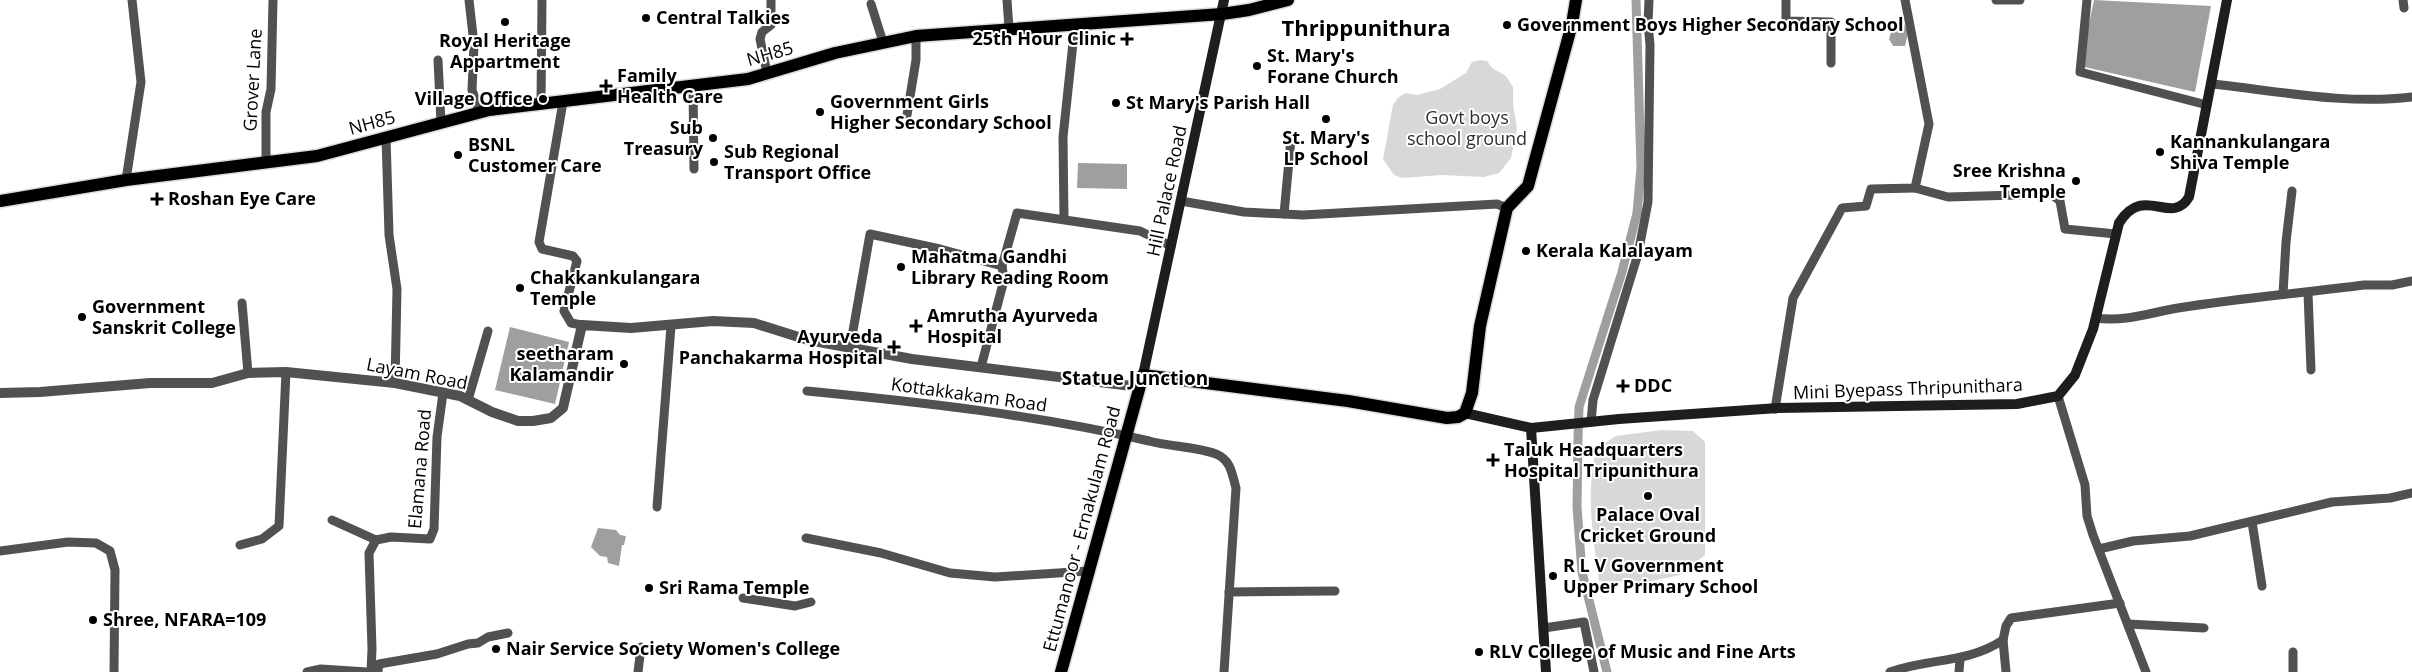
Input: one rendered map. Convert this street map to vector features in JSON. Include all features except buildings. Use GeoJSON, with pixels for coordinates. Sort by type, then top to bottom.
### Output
{"type":"FeatureCollection","features":[{"type":"Feature","properties":{"kind":"main road"},"geometry":{"type":"LineString","coordinates":[[1224,0],[1222,14],[1249,10],[1288,0]]}},
{"type":"Feature","properties":{"kind":"main road"},"geometry":{"type":"LineString","coordinates":[[1141,381],[1348,401],[1447,418],[1458,417],[1465,413],[1472,393],[1480,326],[1507,208],[1528,186],[1572,24],[1576,0]]}},
{"type":"Feature","properties":{"kind":"main road"},"geometry":{"type":"LineString","coordinates":[[2058,396],[2075,376],[2096,318],[2116,234],[2122,218],[2133,207],[2140,205],[2176,208],[2189,197],[2207,104],[2213,84],[2228,0]]}},
{"type":"Feature","properties":{"kind":"main road","name":"NH85"},"geometry":{"type":"LineString","coordinates":[[0,201],[126,180],[317,156],[480,113],[748,79],[835,53],[916,36],[1222,14]]}},
{"type":"Feature","properties":{"kind":"main road","name":"Hill Palace Road"},"geometry":{"type":"LineString","coordinates":[[1141,381],[1222,14]]}},
{"type":"Feature","properties":{"kind":"main road","name":"Ettumanoor - Ernakulam Road"},"geometry":{"type":"LineString","coordinates":[[1061,672],[1141,381]]}},
{"type":"Feature","properties":{"kind":"main road","name":"Mini Byepass Thripunithara"},"geometry":{"type":"LineString","coordinates":[[1465,413],[1530,428],[1774,409],[2017,404],[2058,396]]}},
{"type":"Feature","properties":{"kind":"main road"},"geometry":{"type":"LineString","coordinates":[[1530,428],[1546,672]]}},
{"type":"Feature","properties":{"kind":"street"},"geometry":{"type":"LineString","coordinates":[[126,180],[141,82],[132,0]]}},
{"type":"Feature","properties":{"kind":"street","name":"Grover Lane"},"geometry":{"type":"LineString","coordinates":[[266,162],[266,112],[271,89],[272,0]]}},
{"type":"Feature","properties":{"kind":"street"},"geometry":{"type":"LineString","coordinates":[[469,0],[474,44],[472,90],[480,113]]}},
{"type":"Feature","properties":{"kind":"street"},"geometry":{"type":"LineString","coordinates":[[541,104],[542,0]]}},
{"type":"Feature","properties":{"kind":"street"},"geometry":{"type":"LineString","coordinates":[[767,73],[760,39],[762,32],[771,25],[771,0]]}},
{"type":"Feature","properties":{"kind":"street"},"geometry":{"type":"LineString","coordinates":[[1007,0],[1010,28]]}},
{"type":"Feature","properties":{"kind":"street"},"geometry":{"type":"LineString","coordinates":[[1590,422],[1593,400],[1638,254],[1648,202],[1650,45],[1648,23],[1650,0]]}},
{"type":"Feature","properties":{"kind":"street"},"geometry":{"type":"LineString","coordinates":[[1786,0],[1786,21],[1830,22],[1830,63]]}},
{"type":"Feature","properties":{"kind":"street"},"geometry":{"type":"LineString","coordinates":[[1904,0],[1929,124],[1915,188]]}},
{"type":"Feature","properties":{"kind":"street"},"geometry":{"type":"LineString","coordinates":[[1996,0],[2020,0]]}},
{"type":"Feature","properties":{"kind":"street"},"geometry":{"type":"LineString","coordinates":[[2087,0],[2080,72],[2207,104]]}},
{"type":"Feature","properties":{"kind":"street"},"geometry":{"type":"LineString","coordinates":[[871,4],[883,42]]}},
{"type":"Feature","properties":{"kind":"street"},"geometry":{"type":"LineString","coordinates":[[1064,220],[1063,137],[1075,24]]}},
{"type":"Feature","properties":{"kind":"street"},"geometry":{"type":"LineString","coordinates":[[906,115],[916,60],[916,36]]}},
{"type":"Feature","properties":{"kind":"street"},"geometry":{"type":"LineString","coordinates":[[438,60],[441,123]]}},
{"type":"Feature","properties":{"kind":"street"},"geometry":{"type":"LineString","coordinates":[[2213,84],[2317,96],[2386,100],[2412,97]]}},
{"type":"Feature","properties":{"kind":"street"},"geometry":{"type":"LineString","coordinates":[[693,86],[694,169]]}},
{"type":"Feature","properties":{"kind":"street"},"geometry":{"type":"LineString","coordinates":[[563,102],[539,242],[542,248],[572,256],[577,262],[564,311],[570,323],[582,326],[631,328],[713,321],[754,323],[808,340],[912,359],[1141,381]]}},
{"type":"Feature","properties":{"kind":"street"},"geometry":{"type":"LineString","coordinates":[[386,138],[389,235],[393,251],[397,289],[395,383]]}},
{"type":"Feature","properties":{"kind":"street"},"geometry":{"type":"LineString","coordinates":[[1284,214],[1291,139]]}},
{"type":"Feature","properties":{"kind":"street"},"geometry":{"type":"LineString","coordinates":[[1774,409],[1793,298],[1842,208],[1866,206],[1871,189],[1915,188],[1948,197],[2050,194],[2060,201],[2064,229],[2116,234]]}},
{"type":"Feature","properties":{"kind":"street"},"geometry":{"type":"LineString","coordinates":[[2283,294],[2286,242],[2292,191]]}},
{"type":"Feature","properties":{"kind":"street"},"geometry":{"type":"LineString","coordinates":[[1181,201],[1244,212],[1303,215],[1497,204],[1507,208]]}},
{"type":"Feature","properties":{"kind":"street"},"geometry":{"type":"LineString","coordinates":[[981,367],[1004,280],[1002,266],[1017,213],[1140,231],[1171,246]]}},
{"type":"Feature","properties":{"kind":"street"},"geometry":{"type":"LineString","coordinates":[[850,348],[870,234],[940,249],[1002,266]]}},
{"type":"Feature","properties":{"kind":"street"},"geometry":{"type":"LineString","coordinates":[[2096,318],[2114,320],[2133,318],[2179,308],[2283,294],[2308,294],[2412,281]]}},
{"type":"Feature","properties":{"kind":"street"},"geometry":{"type":"LineString","coordinates":[[2308,294],[2311,370]]}},
{"type":"Feature","properties":{"kind":"street"},"geometry":{"type":"LineString","coordinates":[[242,303],[248,373]]}},
{"type":"Feature","properties":{"kind":"street","name":"Layam Road"},"geometry":{"type":"LineString","coordinates":[[0,393],[40,392],[150,382],[212,383],[248,373],[286,372],[395,383],[460,396],[492,412],[518,421],[533,421],[552,418],[563,408],[582,326]]}},
{"type":"Feature","properties":{"kind":"street"},"geometry":{"type":"LineString","coordinates":[[657,507],[671,326]]}},
{"type":"Feature","properties":{"kind":"street"},"geometry":{"type":"LineString","coordinates":[[468,400],[488,331]]}},
{"type":"Feature","properties":{"kind":"street"},"geometry":{"type":"LineString","coordinates":[[240,545],[262,539],[278,526],[286,372]]}},
{"type":"Feature","properties":{"kind":"street","name":"Kottakkakam Road"},"geometry":{"type":"LineString","coordinates":[[807,391],[895,400],[1126,436],[1217,454],[1230,464],[1236,488],[1224,672]]}},
{"type":"Feature","properties":{"kind":"street","name":"Elamana Road"},"geometry":{"type":"LineString","coordinates":[[376,540],[391,537],[430,539],[434,529],[437,436],[443,393]]}},
{"type":"Feature","properties":{"kind":"street"},"geometry":{"type":"LineString","coordinates":[[2058,396],[2085,485],[2087,516],[2146,672]]}},
{"type":"Feature","properties":{"kind":"street"},"geometry":{"type":"LineString","coordinates":[[2099,549],[2133,541],[2190,536],[2332,502],[2390,498],[2412,493]]}},
{"type":"Feature","properties":{"kind":"street"},"geometry":{"type":"LineString","coordinates":[[332,520],[376,540],[369,553],[372,649],[370,672]]}},
{"type":"Feature","properties":{"kind":"street"},"geometry":{"type":"LineString","coordinates":[[2252,522],[2262,586]]}},
{"type":"Feature","properties":{"kind":"street"},"geometry":{"type":"LineString","coordinates":[[806,538],[881,553],[950,573],[995,577],[1088,571]]}},
{"type":"Feature","properties":{"kind":"street"},"geometry":{"type":"LineString","coordinates":[[0,551],[68,542],[96,543],[110,551],[115,570],[114,672]]}},
{"type":"Feature","properties":{"kind":"street"},"geometry":{"type":"LineString","coordinates":[[1229,592],[1335,591]]}},
{"type":"Feature","properties":{"kind":"street"},"geometry":{"type":"LineString","coordinates":[[743,598],[795,606],[811,602]]}},
{"type":"Feature","properties":{"kind":"street"},"geometry":{"type":"LineString","coordinates":[[2006,672],[2003,640],[2006,626],[2011,618],[2120,603]]}},
{"type":"Feature","properties":{"kind":"street"},"geometry":{"type":"LineString","coordinates":[[1544,628],[1584,622],[1594,672]]}},
{"type":"Feature","properties":{"kind":"street"},"geometry":{"type":"LineString","coordinates":[[2128,624],[2204,628]]}},
{"type":"Feature","properties":{"kind":"street"},"geometry":{"type":"LineString","coordinates":[[307,672],[308,670],[321,669],[370,672],[378,670],[379,664],[444,653],[468,644],[478,643],[488,637],[508,633]]}},
{"type":"Feature","properties":{"kind":"street"},"geometry":{"type":"LineString","coordinates":[[1890,672],[1920,663],[1960,659],[1993,647],[2003,640]]}},
{"type":"Feature","properties":{"kind":"street"},"geometry":{"type":"LineString","coordinates":[[638,672],[641,647]]}},
{"type":"Feature","properties":{"kind":"street"},"geometry":{"type":"LineString","coordinates":[[2293,652],[2293,672]]}},
{"type":"Feature","properties":{"kind":"street"},"geometry":{"type":"LineString","coordinates":[[1960,659],[1960,672]]}},
{"type":"Feature","properties":{"kind":"green space","name":"Govt boys school ground"},"geometry":{"type":"Polygon","coordinates":[[[1487,61],[1492,68],[1506,76],[1513,87],[1513,104],[1517,129],[1511,158],[1499,173],[1484,177],[1442,175],[1402,178],[1394,175],[1383,159],[1393,105],[1398,98],[1405,93],[1417,95],[1440,89],[1466,73],[1472,62],[1487,61]]]}},
{"type":"Feature","properties":{"kind":"green space","name":"Palace Oval Cricket Ground"},"geometry":{"type":"Polygon","coordinates":[[[1661,430],[1693,431],[1705,442],[1705,555],[1680,575],[1647,582],[1599,581],[1591,514],[1591,481],[1597,448],[1616,436],[1661,430]]]}},
{"type":"Feature","properties":{"kind":"shaded area"},"geometry":{"type":"Polygon","coordinates":[[[2094,0],[2211,6],[2195,92],[2080,66],[2094,0]]]}},
{"type":"Feature","properties":{"kind":"shaded area"},"geometry":{"type":"Polygon","coordinates":[[[1894,22],[1904,24],[1908,33],[1905,46],[1893,46],[1889,39],[1894,22]]]}},
{"type":"Feature","properties":{"kind":"shaded area"},"geometry":{"type":"Polygon","coordinates":[[[1078,163],[1127,164],[1127,189],[1077,188],[1078,163]]]}},
{"type":"Feature","properties":{"kind":"shaded area"},"geometry":{"type":"Polygon","coordinates":[[[510,327],[569,342],[555,404],[495,390],[510,327]]]}},
{"type":"Feature","properties":{"kind":"shaded area"},"geometry":{"type":"Polygon","coordinates":[[[598,528],[616,530],[620,535],[626,536],[624,545],[622,545],[619,566],[608,563],[607,557],[600,556],[591,547],[598,528]]]}},
{"type":"Feature","properties":{"kind":"waterway"},"geometry":{"type":"LineString","coordinates":[[1607,672],[1582,572],[1577,507],[1579,407],[1622,272],[1637,213],[1641,168],[1636,0]]}},
{"type":"Feature","properties":{"kind":"place","name":"Central Talkies"},"geometry":{"type":"Point","coordinates":[646,18]}},
{"type":"Feature","properties":{"kind":"place","name":"Royal Heritage Appartment"},"geometry":{"type":"Point","coordinates":[505,22]}},
{"type":"Feature","properties":{"kind":"place","name":"Government Boys Higher Secondary School"},"geometry":{"type":"Point","coordinates":[1507,25]}},
{"type":"Feature","properties":{"kind":"place","name":"25th Hour Clinic"},"geometry":{"type":"Point","coordinates":[1127,39]}},
{"type":"Feature","properties":{"kind":"place","name":"St. Mary's Forane Church"},"geometry":{"type":"Point","coordinates":[1257,66]}},
{"type":"Feature","properties":{"kind":"place","name":"Family Health Care"},"geometry":{"type":"Point","coordinates":[606,86]}},
{"type":"Feature","properties":{"kind":"place","name":"Village Office"},"geometry":{"type":"Point","coordinates":[543,99]}},
{"type":"Feature","properties":{"kind":"place","name":"St Mary's Parish Hall"},"geometry":{"type":"Point","coordinates":[1116,103]}},
{"type":"Feature","properties":{"kind":"place","name":"Government Girls Higher Secondary School"},"geometry":{"type":"Point","coordinates":[820,112]}},
{"type":"Feature","properties":{"kind":"place","name":"St. Mary's LP School"},"geometry":{"type":"Point","coordinates":[1326,119]}},
{"type":"Feature","properties":{"kind":"place","name":"Sub Treasury"},"geometry":{"type":"Point","coordinates":[713,138]}},
{"type":"Feature","properties":{"kind":"place","name":"Kannankulangara Shiva Temple"},"geometry":{"type":"Point","coordinates":[2160,152]}},
{"type":"Feature","properties":{"kind":"place","name":"BSNL Customer Care"},"geometry":{"type":"Point","coordinates":[458,155]}},
{"type":"Feature","properties":{"kind":"place","name":"Sub Regional Transport Office"},"geometry":{"type":"Point","coordinates":[714,162]}},
{"type":"Feature","properties":{"kind":"place","name":"Sree Krishna Temple"},"geometry":{"type":"Point","coordinates":[2076,181]}},
{"type":"Feature","properties":{"kind":"place","name":"Roshan Eye Care"},"geometry":{"type":"Point","coordinates":[157,199]}},
{"type":"Feature","properties":{"kind":"place","name":"Kerala Kalalayam"},"geometry":{"type":"Point","coordinates":[1526,251]}},
{"type":"Feature","properties":{"kind":"place","name":"Mahatma Gandhi Library Reading Room"},"geometry":{"type":"Point","coordinates":[901,267]}},
{"type":"Feature","properties":{"kind":"place","name":"Chakkankulangara Temple"},"geometry":{"type":"Point","coordinates":[520,288]}},
{"type":"Feature","properties":{"kind":"place","name":"Government Sanskrit College"},"geometry":{"type":"Point","coordinates":[82,317]}},
{"type":"Feature","properties":{"kind":"place","name":"Amrutha Ayurveda Hospital"},"geometry":{"type":"Point","coordinates":[916,326]}},
{"type":"Feature","properties":{"kind":"place","name":"Ayurveda Panchakarma Hospital"},"geometry":{"type":"Point","coordinates":[894,347]}},
{"type":"Feature","properties":{"kind":"place","name":"seetharam Kalamandir"},"geometry":{"type":"Point","coordinates":[624,364]}},
{"type":"Feature","properties":{"kind":"place","name":"DDC"},"geometry":{"type":"Point","coordinates":[1623,386]}},
{"type":"Feature","properties":{"kind":"place","name":"Taluk Headquarters Hospital Tripunithura"},"geometry":{"type":"Point","coordinates":[1493,460]}},
{"type":"Feature","properties":{"kind":"place","name":"Palace Oval Cricket Ground"},"geometry":{"type":"Point","coordinates":[1648,496]}},
{"type":"Feature","properties":{"kind":"place","name":"R L V Government Upper Primary School"},"geometry":{"type":"Point","coordinates":[1553,576]}},
{"type":"Feature","properties":{"kind":"place","name":"Sri Rama Temple"},"geometry":{"type":"Point","coordinates":[649,588]}},
{"type":"Feature","properties":{"kind":"place","name":"Shree, NFARA=109"},"geometry":{"type":"Point","coordinates":[93,620]}},
{"type":"Feature","properties":{"kind":"place","name":"Nair Service Society Women's College"},"geometry":{"type":"Point","coordinates":[496,649]}},
{"type":"Feature","properties":{"kind":"place","name":"RLV College of Music and Fine Arts"},"geometry":{"type":"Point","coordinates":[1479,652]}},
{"type":"Feature","properties":{"kind":"district","name":"Thrippunithura"},"geometry":{"type":"Point","coordinates":[1366,28]}},
{"type":"Feature","properties":{"kind":"district","name":"Statue Junction"},"geometry":{"type":"Point","coordinates":[1135,378]}}]}
